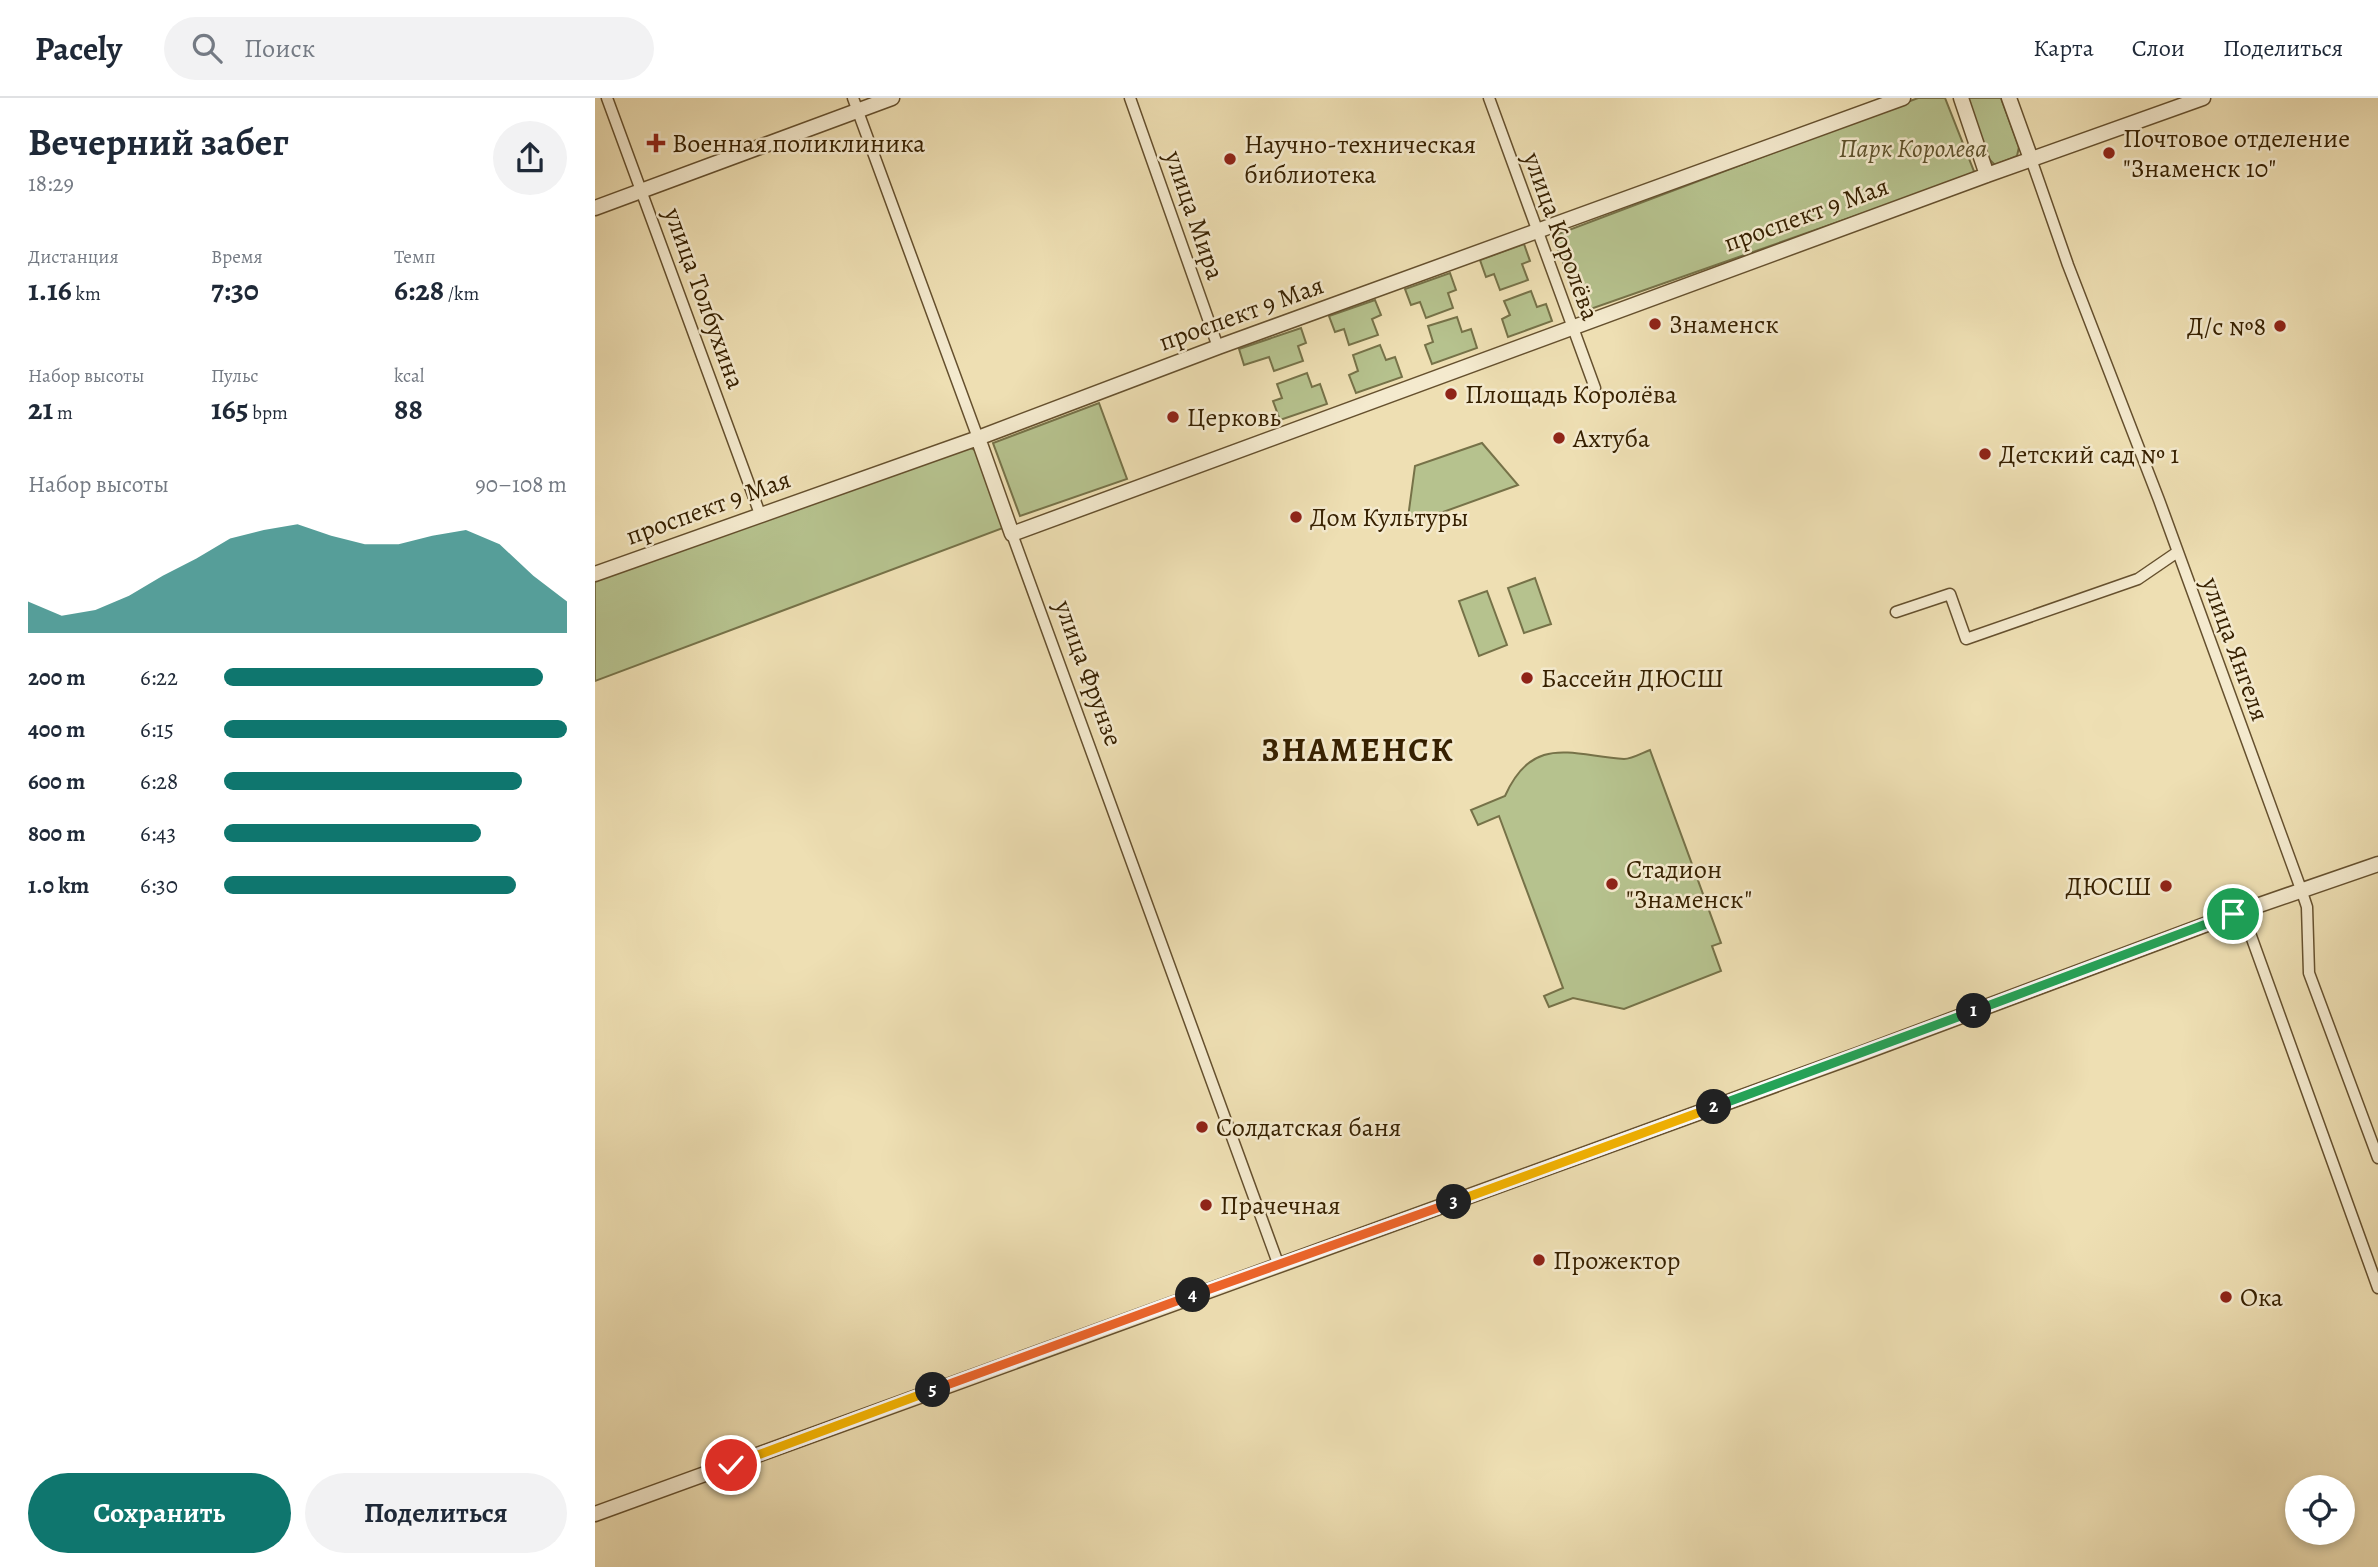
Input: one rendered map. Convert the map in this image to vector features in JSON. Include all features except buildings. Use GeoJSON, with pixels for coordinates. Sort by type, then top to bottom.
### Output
{"type":"FeatureCollection","features":[{"type":"Feature","properties":{"kind":"street","name":"улица Толбухина"},"geometry":{"type":"LineString","coordinates":[[607,98],[760,514]]}},
{"type":"Feature","properties":{"kind":"street"},"geometry":{"type":"LineString","coordinates":[[595,208],[855,104],[892,98]]}},
{"type":"Feature","properties":{"kind":"street","name":"улица Мира"},"geometry":{"type":"LineString","coordinates":[[1130,98],[1218,346]]}},
{"type":"Feature","properties":{"kind":"street","name":"улица Королёва"},"geometry":{"type":"LineString","coordinates":[[1489,98],[1570,327],[1595,388]]}},
{"type":"Feature","properties":{"kind":"street","name":"проспект 9 Мая"},"geometry":{"type":"LineString","coordinates":[[595,574],[978,438],[1218,346],[1537,233],[1903,98]]}},
{"type":"Feature","properties":{"kind":"street"},"geometry":{"type":"LineString","coordinates":[[1961,98],[1987,175]]}},
{"type":"Feature","properties":{"kind":"street"},"geometry":{"type":"LineString","coordinates":[[2009,98],[2031,159],[2203,98]]}},
{"type":"Feature","properties":{"kind":"street","name":"улица Фрунзе"},"geometry":{"type":"LineString","coordinates":[[855,104],[1279,1266]]}},
{"type":"Feature","properties":{"kind":"street","name":"проспект 9 Мая"},"geometry":{"type":"LineString","coordinates":[[1012,534],[2031,159]]}},
{"type":"Feature","properties":{"kind":"street","name":"улица Янгеля"},"geometry":{"type":"LineString","coordinates":[[2031,159],[2302,892],[2307,907],[2309,973],[2378,1158]]}},
{"type":"Feature","properties":{"kind":"street"},"geometry":{"type":"LineString","coordinates":[[1896,612],[1950,594],[1966,639],[2124,584],[2151,572],[2176,553]]}},
{"type":"Feature","properties":{"kind":"street"},"geometry":{"type":"LineString","coordinates":[[595,1514],[1860,1054],[2242,911],[2378,864]]}},
{"type":"Feature","properties":{"kind":"street"},"geometry":{"type":"LineString","coordinates":[[2242,911],[2378,1288]]}},
{"type":"Feature","properties":{"kind":"green space","name":"Парк Королева"},"geometry":{"type":"Polygon","coordinates":[[[1918,98],[1945,98],[1975,174],[1582,312],[1553,236],[1918,98]]]}},
{"type":"Feature","properties":{"kind":"green space"},"geometry":{"type":"Polygon","coordinates":[[[1966,98],[2001,98],[2019,147],[2017,156],[1995,165],[1988,158],[1966,98]]]}},
{"type":"Feature","properties":{"kind":"green space"},"geometry":{"type":"Polygon","coordinates":[[[1524,244],[1530,261],[1522,264],[1528,280],[1500,290],[1494,274],[1486,277],[1480,260],[1524,244]]]}},
{"type":"Feature","properties":{"kind":"green space"},"geometry":{"type":"Polygon","coordinates":[[[1450,273],[1456,290],[1448,293],[1453,308],[1426,318],[1420,302],[1411,305],[1405,289],[1450,273]]]}},
{"type":"Feature","properties":{"kind":"green space"},"geometry":{"type":"Polygon","coordinates":[[[1531,291],[1537,307],[1546,304],[1552,321],[1508,337],[1502,319],[1510,315],[1504,301],[1531,291]]]}},
{"type":"Feature","properties":{"kind":"green space"},"geometry":{"type":"Polygon","coordinates":[[[1375,300],[1381,315],[1372,319],[1378,335],[1349,345],[1344,329],[1335,332],[1329,316],[1375,300]]]}},
{"type":"Feature","properties":{"kind":"green space"},"geometry":{"type":"Polygon","coordinates":[[[1457,317],[1462,332],[1471,329],[1477,348],[1432,364],[1425,345],[1433,342],[1428,326],[1457,317]]]}},
{"type":"Feature","properties":{"kind":"green space"},"geometry":{"type":"Polygon","coordinates":[[[1301,328],[1306,343],[1298,346],[1303,361],[1274,371],[1269,357],[1244,365],[1239,349],[1301,328]]]}},
{"type":"Feature","properties":{"kind":"green space"},"geometry":{"type":"Polygon","coordinates":[[[1380,345],[1386,360],[1395,357],[1402,377],[1356,393],[1349,375],[1358,371],[1353,355],[1380,345]]]}},
{"type":"Feature","properties":{"kind":"green space"},"geometry":{"type":"Polygon","coordinates":[[[1307,373],[1312,387],[1320,384],[1327,404],[1280,420],[1273,401],[1282,398],[1277,384],[1307,373]]]}},
{"type":"Feature","properties":{"kind":"green space"},"geometry":{"type":"Polygon","coordinates":[[[1099,403],[1127,479],[1020,516],[993,443],[1099,403]]]}},
{"type":"Feature","properties":{"kind":"green space"},"geometry":{"type":"Polygon","coordinates":[[[1482,443],[1518,485],[1407,525],[1415,466],[1482,443]]]}},
{"type":"Feature","properties":{"kind":"green space"},"geometry":{"type":"Polygon","coordinates":[[[963,444],[975,450],[1003,528],[595,681],[595,578],[963,444]]]}},
{"type":"Feature","properties":{"kind":"green space"},"geometry":{"type":"Polygon","coordinates":[[[1535,578],[1551,624],[1524,633],[1508,588],[1535,578]]]}},
{"type":"Feature","properties":{"kind":"green space"},"geometry":{"type":"Polygon","coordinates":[[[1487,591],[1507,645],[1479,656],[1459,601],[1487,591]]]}},
{"type":"Feature","properties":{"kind":"green space","name":"Стадион \"Знаменск\""},"geometry":{"type":"Polygon","coordinates":[[[1650,750],[1721,943],[1712,946],[1721,971],[1624,1009],[1573,998],[1549,1007],[1544,996],[1563,988],[1499,816],[1478,825],[1471,810],[1505,796],[1516,776],[1528,763],[1542,756],[1571,753],[1624,759],[1650,750]]]}},
{"type":"Feature","properties":{"kind":"place","name":"Военная поликлиника"},"geometry":{"type":"Point","coordinates":[656,143]}},
{"type":"Feature","properties":{"kind":"place","name":"Почтовое отделение \"Знаменск 10\""},"geometry":{"type":"Point","coordinates":[2109,153]}},
{"type":"Feature","properties":{"kind":"place","name":"Научно-техническая библиотека"},"geometry":{"type":"Point","coordinates":[1230,159]}},
{"type":"Feature","properties":{"kind":"place","name":"Знаменск"},"geometry":{"type":"Point","coordinates":[1655,324]}},
{"type":"Feature","properties":{"kind":"place","name":"Д/с №8"},"geometry":{"type":"Point","coordinates":[2280,326]}},
{"type":"Feature","properties":{"kind":"place","name":"Площадь Королёва"},"geometry":{"type":"Point","coordinates":[1451,394]}},
{"type":"Feature","properties":{"kind":"place","name":"Церковь"},"geometry":{"type":"Point","coordinates":[1173,417]}},
{"type":"Feature","properties":{"kind":"place","name":"Ахтуба"},"geometry":{"type":"Point","coordinates":[1559,438]}},
{"type":"Feature","properties":{"kind":"place","name":"Детский сад № 1"},"geometry":{"type":"Point","coordinates":[1985,454]}},
{"type":"Feature","properties":{"kind":"place","name":"Дом Культуры"},"geometry":{"type":"Point","coordinates":[1296,517]}},
{"type":"Feature","properties":{"kind":"place","name":"Бассейн ДЮСШ"},"geometry":{"type":"Point","coordinates":[1527,678]}},
{"type":"Feature","properties":{"kind":"place","name":"Стадион \"Знаменск\""},"geometry":{"type":"Point","coordinates":[1612,884]}},
{"type":"Feature","properties":{"kind":"place","name":"ДЮСШ"},"geometry":{"type":"Point","coordinates":[2166,886]}},
{"type":"Feature","properties":{"kind":"place","name":"Солдатская баня"},"geometry":{"type":"Point","coordinates":[1202,1127]}},
{"type":"Feature","properties":{"kind":"place","name":"Прачечная"},"geometry":{"type":"Point","coordinates":[1206,1205]}},
{"type":"Feature","properties":{"kind":"place","name":"Прожектор"},"geometry":{"type":"Point","coordinates":[1539,1260]}},
{"type":"Feature","properties":{"kind":"place","name":"Ока"},"geometry":{"type":"Point","coordinates":[2226,1297]}},
{"type":"Feature","properties":{"kind":"district","name":"ЗНАМЕНСК"},"geometry":{"type":"Point","coordinates":[1358,749]}},
{"type":"Feature","properties":{"kind":"route"},"geometry":{"type":"LineString","coordinates":[[731,1465],[1078,1336],[1279,1266],[1860,1054],[2233,914]]}}]}
